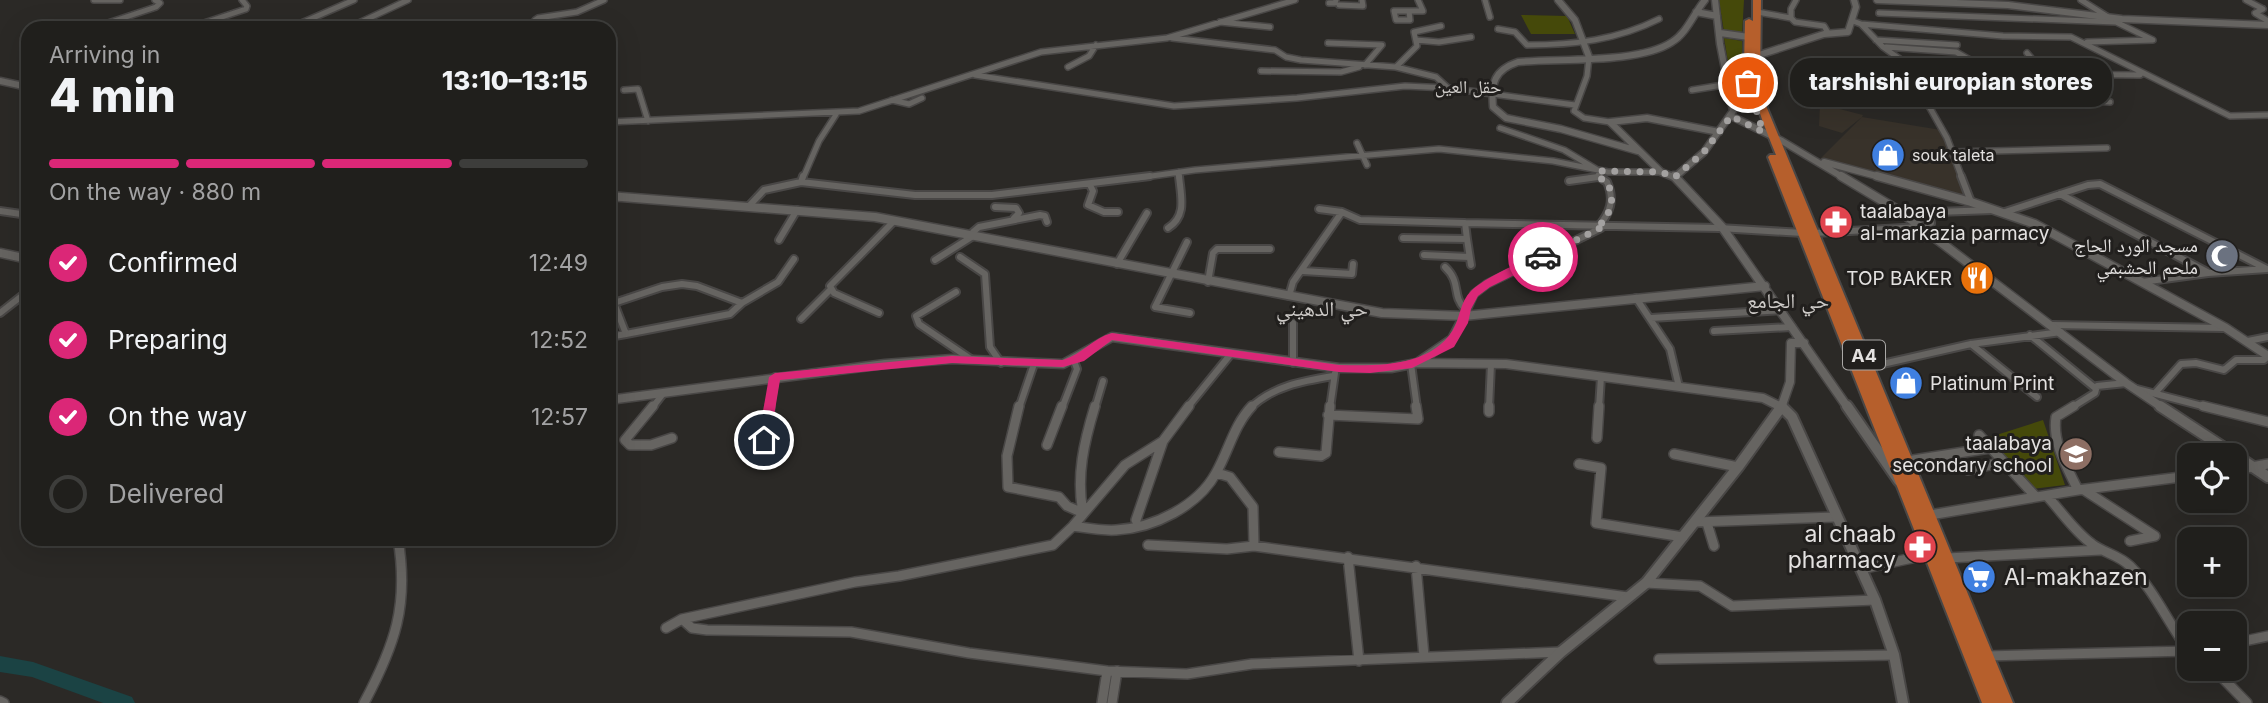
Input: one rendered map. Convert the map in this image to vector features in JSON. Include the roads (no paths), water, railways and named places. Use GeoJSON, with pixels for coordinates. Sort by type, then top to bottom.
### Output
{"type":"FeatureCollection","features":[{"type":"Feature","properties":{"kind":"highway","name":"A4"},"geometry":{"type":"LineString","coordinates":[[1749,0],[1759,99],[1768,134]]}},
{"type":"Feature","properties":{"kind":"highway","name":"A4"},"geometry":{"type":"LineString","coordinates":[[1757,6],[1748,83],[1809,233],[1908,461],[2005,703]]}},
{"type":"Feature","properties":{"kind":"highway","name":"A4"},"geometry":{"type":"LineString","coordinates":[[1809,233],[1905,490],[1990,703]]}},
{"type":"Feature","properties":{"kind":"street"},"geometry":{"type":"LineString","coordinates":[[94,0],[120,0]]}},
{"type":"Feature","properties":{"kind":"street"},"geometry":{"type":"LineString","coordinates":[[114,21],[156,7],[160,3],[155,0]]}},
{"type":"Feature","properties":{"kind":"street"},"geometry":{"type":"LineString","coordinates":[[210,21],[246,9],[247,6],[242,0]]}},
{"type":"Feature","properties":{"kind":"street"},"geometry":{"type":"LineString","coordinates":[[306,21],[354,0]]}},
{"type":"Feature","properties":{"kind":"street"},"geometry":{"type":"LineString","coordinates":[[363,21],[408,0]]}},
{"type":"Feature","properties":{"kind":"street"},"geometry":{"type":"LineString","coordinates":[[535,21],[538,18],[577,12],[604,0]]}},
{"type":"Feature","properties":{"kind":"street"},"geometry":{"type":"LineString","coordinates":[[1167,38],[1294,0]]}},
{"type":"Feature","properties":{"kind":"street"},"geometry":{"type":"LineString","coordinates":[[1329,3],[1363,6],[1362,0]]}},
{"type":"Feature","properties":{"kind":"street"},"geometry":{"type":"LineString","coordinates":[[1409,11],[1423,11],[1418,0]]}},
{"type":"Feature","properties":{"kind":"street"},"geometry":{"type":"LineString","coordinates":[[1485,0],[1490,17]]}},
{"type":"Feature","properties":{"kind":"street"},"geometry":{"type":"LineString","coordinates":[[1558,0],[1575,20],[1588,57],[1587,76],[1575,105],[1574,111],[1578,116],[1610,122],[1647,118],[1719,132]]}},
{"type":"Feature","properties":{"kind":"street"},"geometry":{"type":"LineString","coordinates":[[1640,151],[1577,133],[1506,118],[1493,107],[1494,75],[1510,64],[1530,60],[1588,57],[1664,47],[1674,41],[1705,0]]}},
{"type":"Feature","properties":{"kind":"street"},"geometry":{"type":"LineString","coordinates":[[1675,177],[1704,152],[1731,116],[1734,106],[1716,0]]}},
{"type":"Feature","properties":{"kind":"street"},"geometry":{"type":"LineString","coordinates":[[1791,18],[1791,9],[1797,0]]}},
{"type":"Feature","properties":{"kind":"street"},"geometry":{"type":"LineString","coordinates":[[1756,56],[1799,44],[1806,38],[1827,32],[1848,32],[1856,6],[1854,0]]}},
{"type":"Feature","properties":{"kind":"street"},"geometry":{"type":"LineString","coordinates":[[1877,0],[2008,5],[2108,17],[2268,23]]}},
{"type":"Feature","properties":{"kind":"street"},"geometry":{"type":"LineString","coordinates":[[2081,0],[2116,22],[2153,40],[2083,43]]}},
{"type":"Feature","properties":{"kind":"street"},"geometry":{"type":"LineString","coordinates":[[2246,0],[2263,9],[2255,13],[2268,23]]}},
{"type":"Feature","properties":{"kind":"street"},"geometry":{"type":"LineString","coordinates":[[1757,6],[1791,18],[1794,22],[1825,27],[1827,32]]}},
{"type":"Feature","properties":{"kind":"street"},"geometry":{"type":"LineString","coordinates":[[1696,12],[1717,16]]}},
{"type":"Feature","properties":{"kind":"street"},"geometry":{"type":"LineString","coordinates":[[1879,13],[2116,22]]}},
{"type":"Feature","properties":{"kind":"street"},"geometry":{"type":"LineString","coordinates":[[1498,29],[1515,32],[1525,44],[1584,43],[1630,33],[1659,19]]}},
{"type":"Feature","properties":{"kind":"street"},"geometry":{"type":"LineString","coordinates":[[1853,21],[1861,24],[2003,36],[2068,37],[2231,116],[2268,115]]}},
{"type":"Feature","properties":{"kind":"street"},"geometry":{"type":"LineString","coordinates":[[1215,22],[1270,27]]}},
{"type":"Feature","properties":{"kind":"street"},"geometry":{"type":"LineString","coordinates":[[1861,24],[1883,47],[1904,62],[1954,152],[1971,202]]}},
{"type":"Feature","properties":{"kind":"street"},"geometry":{"type":"LineString","coordinates":[[1396,67],[1415,49],[1413,32],[1441,26]]}},
{"type":"Feature","properties":{"kind":"street"},"geometry":{"type":"LineString","coordinates":[[1720,35],[1753,39]]}},
{"type":"Feature","properties":{"kind":"street"},"geometry":{"type":"LineString","coordinates":[[1416,40],[1439,41],[1471,37]]}},
{"type":"Feature","properties":{"kind":"street"},"geometry":{"type":"LineString","coordinates":[[616,122],[859,111],[1047,51],[1167,38],[1275,50],[1292,58],[1396,67],[1436,76],[1448,88]]}},
{"type":"Feature","properties":{"kind":"street"},"geometry":{"type":"LineString","coordinates":[[1876,40],[1956,45]]}},
{"type":"Feature","properties":{"kind":"street"},"geometry":{"type":"LineString","coordinates":[[1261,71],[1341,72],[1362,66],[1382,46],[1328,43]]}},
{"type":"Feature","properties":{"kind":"street"},"geometry":{"type":"LineString","coordinates":[[1068,67],[1093,53],[1096,45]]}},
{"type":"Feature","properties":{"kind":"street"},"geometry":{"type":"LineString","coordinates":[[1883,47],[1953,52],[1970,60],[2003,62],[2032,59],[2028,53]]}},
{"type":"Feature","properties":{"kind":"street"},"geometry":{"type":"LineString","coordinates":[[973,74],[1069,88],[1129,101],[1174,106],[1297,98],[1385,87],[1448,88],[1575,105]]}},
{"type":"Feature","properties":{"kind":"street"},"geometry":{"type":"LineString","coordinates":[[2038,74],[2144,75]]}},
{"type":"Feature","properties":{"kind":"street"},"geometry":{"type":"LineString","coordinates":[[1857,80],[2110,102]]}},
{"type":"Feature","properties":{"kind":"street"},"geometry":{"type":"LineString","coordinates":[[0,81],[21,86]]}},
{"type":"Feature","properties":{"kind":"street"},"geometry":{"type":"LineString","coordinates":[[1692,90],[1729,84]]}},
{"type":"Feature","properties":{"kind":"street"},"geometry":{"type":"LineString","coordinates":[[624,90],[638,89],[648,121]]}},
{"type":"Feature","properties":{"kind":"street"},"geometry":{"type":"LineString","coordinates":[[891,100],[909,104],[922,98]]}},
{"type":"Feature","properties":{"kind":"street"},"geometry":{"type":"LineString","coordinates":[[801,181],[819,141],[837,113]]}},
{"type":"Feature","properties":{"kind":"street"},"geometry":{"type":"LineString","coordinates":[[1731,116],[1811,159],[1921,227],[2130,386],[2217,443]]}},
{"type":"Feature","properties":{"kind":"street"},"geometry":{"type":"LineString","coordinates":[[1610,122],[1661,172]]}},
{"type":"Feature","properties":{"kind":"street"},"geometry":{"type":"LineString","coordinates":[[1414,363],[1450,344],[1474,294],[1487,284],[1600,227],[1609,213],[1612,199],[1607,182],[1599,174],[1557,147],[1500,128]]}},
{"type":"Feature","properties":{"kind":"street"},"geometry":{"type":"LineString","coordinates":[[1357,143],[1367,165]]}},
{"type":"Feature","properties":{"kind":"street"},"geometry":{"type":"LineString","coordinates":[[1954,152],[2107,148]]}},
{"type":"Feature","properties":{"kind":"street"},"geometry":{"type":"LineString","coordinates":[[749,206],[764,190],[801,181],[841,185],[872,192],[992,195],[1090,186],[1178,172],[1451,149],[1553,161],[1599,174]]}},
{"type":"Feature","properties":{"kind":"street"},"geometry":{"type":"LineString","coordinates":[[1811,159],[2006,212],[2052,233],[2227,328],[2248,341],[2267,359]]}},
{"type":"Feature","properties":{"kind":"street"},"geometry":{"type":"LineString","coordinates":[[1168,228],[1176,223],[1182,214],[1178,172]]}},
{"type":"Feature","properties":{"kind":"street"},"geometry":{"type":"LineString","coordinates":[[1569,180],[1599,174],[1661,172],[1675,177],[1723,227],[1905,490]]}},
{"type":"Feature","properties":{"kind":"street"},"geometry":{"type":"LineString","coordinates":[[2006,212],[2059,194],[2101,184],[2267,269]]}},
{"type":"Feature","properties":{"kind":"street"},"geometry":{"type":"LineString","coordinates":[[1090,186],[1093,191],[1088,205],[1104,212],[1118,212]]}},
{"type":"Feature","properties":{"kind":"street"},"geometry":{"type":"LineString","coordinates":[[2059,194],[2208,273]]}},
{"type":"Feature","properties":{"kind":"street"},"geometry":{"type":"LineString","coordinates":[[616,196],[797,210],[894,221],[1208,282],[1394,314],[1464,313],[1612,303],[1636,298],[1765,286]]}},
{"type":"Feature","properties":{"kind":"street"},"geometry":{"type":"LineString","coordinates":[[935,260],[973,236],[973,232],[979,227],[1019,214],[1016,208],[995,207]]}},
{"type":"Feature","properties":{"kind":"street"},"geometry":{"type":"LineString","coordinates":[[1319,209],[1342,212],[1360,220],[1600,227],[1723,227],[1809,233],[1921,227],[1931,223],[1929,215],[1936,212],[1996,209]]}},
{"type":"Feature","properties":{"kind":"street"},"geometry":{"type":"LineString","coordinates":[[779,240],[797,210]]}},
{"type":"Feature","properties":{"kind":"street"},"geometry":{"type":"LineString","coordinates":[[0,211],[21,214]]}},
{"type":"Feature","properties":{"kind":"street"},"geometry":{"type":"LineString","coordinates":[[1289,296],[1293,282],[1342,212]]}},
{"type":"Feature","properties":{"kind":"street"},"geometry":{"type":"LineString","coordinates":[[1117,264],[1147,213]]}},
{"type":"Feature","properties":{"kind":"street"},"geometry":{"type":"LineString","coordinates":[[1005,220],[1040,215],[1045,216],[1047,222]]}},
{"type":"Feature","properties":{"kind":"street"},"geometry":{"type":"LineString","coordinates":[[801,318],[831,289],[833,281],[894,221]]}},
{"type":"Feature","properties":{"kind":"street"},"geometry":{"type":"LineString","coordinates":[[1424,255],[1470,261],[1465,223]]}},
{"type":"Feature","properties":{"kind":"street"},"geometry":{"type":"LineString","coordinates":[[1403,238],[1467,239]]}},
{"type":"Feature","properties":{"kind":"street"},"geometry":{"type":"LineString","coordinates":[[1187,242],[1155,307],[1189,313]]}},
{"type":"Feature","properties":{"kind":"street"},"geometry":{"type":"LineString","coordinates":[[1208,282],[1213,253],[1219,248],[1270,249]]}},
{"type":"Feature","properties":{"kind":"street"},"geometry":{"type":"LineString","coordinates":[[1,254],[21,258]]}},
{"type":"Feature","properties":{"kind":"street"},"geometry":{"type":"LineString","coordinates":[[960,257],[985,274],[990,347],[1001,362]]}},
{"type":"Feature","properties":{"kind":"street"},"geometry":{"type":"LineString","coordinates":[[616,336],[730,314],[742,303],[778,282],[794,259]]}},
{"type":"Feature","properties":{"kind":"street"},"geometry":{"type":"LineString","coordinates":[[1303,271],[1352,274],[1353,264]]}},
{"type":"Feature","properties":{"kind":"street"},"geometry":{"type":"LineString","coordinates":[[1444,267],[1455,276],[1459,303],[1464,313]]}},
{"type":"Feature","properties":{"kind":"street"},"geometry":{"type":"LineString","coordinates":[[2142,282],[2208,273],[2267,269]]}},
{"type":"Feature","properties":{"kind":"street"},"geometry":{"type":"LineString","coordinates":[[616,302],[662,287],[687,284],[742,303]]}},
{"type":"Feature","properties":{"kind":"street"},"geometry":{"type":"LineString","coordinates":[[831,289],[854,303],[879,313]]}},
{"type":"Feature","properties":{"kind":"street"},"geometry":{"type":"LineString","coordinates":[[956,292],[916,316],[919,324],[972,360]]}},
{"type":"Feature","properties":{"kind":"street"},"geometry":{"type":"LineString","coordinates":[[0,313],[21,296]]}},
{"type":"Feature","properties":{"kind":"street"},"geometry":{"type":"LineString","coordinates":[[1636,298],[1670,349],[1679,387]]}},
{"type":"Feature","properties":{"kind":"street"},"geometry":{"type":"LineString","coordinates":[[616,308],[626,334]]}},
{"type":"Feature","properties":{"kind":"street"},"geometry":{"type":"LineString","coordinates":[[1651,318],[1782,310]]}},
{"type":"Feature","properties":{"kind":"street"},"geometry":{"type":"LineString","coordinates":[[1293,323],[1293,363]]}},
{"type":"Feature","properties":{"kind":"street"},"geometry":{"type":"LineString","coordinates":[[2052,325],[2227,328]]}},
{"type":"Feature","properties":{"kind":"street"},"geometry":{"type":"LineString","coordinates":[[1714,331],[1792,327]]}},
{"type":"Feature","properties":{"kind":"street"},"geometry":{"type":"LineString","coordinates":[[1869,367],[1971,344],[2061,331]]}},
{"type":"Feature","properties":{"kind":"street"},"geometry":{"type":"LineString","coordinates":[[2030,334],[2095,388],[2130,386],[2268,422]]}},
{"type":"Feature","properties":{"kind":"street"},"geometry":{"type":"LineString","coordinates":[[616,399],[662,395],[775,377],[885,364],[972,360],[1034,364],[1073,361],[1104,339],[1112,337],[1293,363],[1336,372]]}},
{"type":"Feature","properties":{"kind":"street"},"geometry":{"type":"LineString","coordinates":[[2248,341],[2268,337]]}},
{"type":"Feature","properties":{"kind":"street"},"geometry":{"type":"LineString","coordinates":[[1507,703],[1561,652],[1646,583],[1683,537],[1702,522],[1789,396],[1792,382],[1791,343],[1804,343]]}},
{"type":"Feature","properties":{"kind":"street"},"geometry":{"type":"LineString","coordinates":[[1971,344],[2037,397]]}},
{"type":"Feature","properties":{"kind":"street"},"geometry":{"type":"LineString","coordinates":[[1435,354],[1448,364]]}},
{"type":"Feature","properties":{"kind":"street"},"geometry":{"type":"LineString","coordinates":[[1136,520],[1163,441],[1171,426],[1230,355]]}},
{"type":"Feature","properties":{"kind":"street"},"geometry":{"type":"LineString","coordinates":[[2156,392],[2181,363],[2196,363],[2224,370],[2227,363],[2233,360],[2267,359]]}},
{"type":"Feature","properties":{"kind":"street"},"geometry":{"type":"LineString","coordinates":[[1047,445],[1077,369],[1073,361]]}},
{"type":"Feature","properties":{"kind":"street"},"geometry":{"type":"LineString","coordinates":[[1328,415],[1418,419],[1414,363]]}},
{"type":"Feature","properties":{"kind":"street"},"geometry":{"type":"LineString","coordinates":[[1073,526],[1103,530],[1126,529],[1165,515],[1201,496],[1217,473],[1236,428],[1255,402],[1265,395],[1336,372],[1414,363],[1491,364],[1760,397],[1782,406],[1796,426],[1835,517],[1875,600],[1894,655],[1903,703]]}},
{"type":"Feature","properties":{"kind":"street"},"geometry":{"type":"LineString","coordinates":[[1034,364],[1008,452],[1007,484],[1008,487],[1059,497],[1067,506],[1083,513]]}},
{"type":"Feature","properties":{"kind":"street"},"geometry":{"type":"LineString","coordinates":[[1489,412],[1491,364]]}},
{"type":"Feature","properties":{"kind":"street"},"geometry":{"type":"LineString","coordinates":[[1279,452],[1324,454],[1336,372]]}},
{"type":"Feature","properties":{"kind":"street"},"geometry":{"type":"LineString","coordinates":[[764,440],[775,377]]}},
{"type":"Feature","properties":{"kind":"street"},"geometry":{"type":"LineString","coordinates":[[1597,438],[1601,377]]}},
{"type":"Feature","properties":{"kind":"street"},"geometry":{"type":"LineString","coordinates":[[1083,513],[1078,494],[1082,455],[1103,381]]}},
{"type":"Feature","properties":{"kind":"street"},"geometry":{"type":"LineString","coordinates":[[2095,388],[2095,393],[2056,417],[2054,423],[2062,454],[2081,490],[2155,536],[2130,541]]}},
{"type":"Feature","properties":{"kind":"street"},"geometry":{"type":"LineString","coordinates":[[662,395],[625,440],[629,445],[651,445],[672,438]]}},
{"type":"Feature","properties":{"kind":"street"},"geometry":{"type":"LineString","coordinates":[[1865,432],[1898,437]]}},
{"type":"Feature","properties":{"kind":"street"},"geometry":{"type":"LineString","coordinates":[[1979,435],[2036,497]]}},
{"type":"Feature","properties":{"kind":"street"},"geometry":{"type":"LineString","coordinates":[[666,628],[682,619],[855,582],[1042,549],[1061,539],[1125,465],[1163,441]]}},
{"type":"Feature","properties":{"kind":"street"},"geometry":{"type":"LineString","coordinates":[[1908,461],[1990,448]]}},
{"type":"Feature","properties":{"kind":"street"},"geometry":{"type":"LineString","coordinates":[[1674,454],[1738,467]]}},
{"type":"Feature","properties":{"kind":"street"},"geometry":{"type":"LineString","coordinates":[[1968,470],[2003,462]]}},
{"type":"Feature","properties":{"kind":"street"},"geometry":{"type":"LineString","coordinates":[[2247,463],[2268,477]]}},
{"type":"Feature","properties":{"kind":"street"},"geometry":{"type":"LineString","coordinates":[[1578,464],[1601,468],[1596,523],[1683,537]]}},
{"type":"Feature","properties":{"kind":"street"},"geometry":{"type":"LineString","coordinates":[[2247,468],[2268,464]]}},
{"type":"Feature","properties":{"kind":"street"},"geometry":{"type":"LineString","coordinates":[[1217,473],[1230,477],[1253,507],[1254,546]]}},
{"type":"Feature","properties":{"kind":"street"},"geometry":{"type":"LineString","coordinates":[[1930,515],[2177,478]]}},
{"type":"Feature","properties":{"kind":"street"},"geometry":{"type":"LineString","coordinates":[[1985,656],[2189,651],[2168,623],[2150,587],[2120,557],[2101,550],[2088,541],[2047,496]]}},
{"type":"Feature","properties":{"kind":"street"},"geometry":{"type":"LineString","coordinates":[[1702,522],[1835,517]]}},
{"type":"Feature","properties":{"kind":"street"},"geometry":{"type":"LineString","coordinates":[[1702,522],[1714,546]]}},
{"type":"Feature","properties":{"kind":"street"},"geometry":{"type":"LineString","coordinates":[[1148,545],[1227,549],[1254,546],[1628,597]]}},
{"type":"Feature","properties":{"kind":"street"},"geometry":{"type":"LineString","coordinates":[[364,703],[396,638],[403,599],[399,546]]}},
{"type":"Feature","properties":{"kind":"street"},"geometry":{"type":"LineString","coordinates":[[1947,558],[2101,550]]}},
{"type":"Feature","properties":{"kind":"street"},"geometry":{"type":"LineString","coordinates":[[1861,569],[1931,554]]}},
{"type":"Feature","properties":{"kind":"street"},"geometry":{"type":"LineString","coordinates":[[1348,557],[1359,661]]}},
{"type":"Feature","properties":{"kind":"street"},"geometry":{"type":"LineString","coordinates":[[1416,566],[1424,656]]}},
{"type":"Feature","properties":{"kind":"street"},"geometry":{"type":"LineString","coordinates":[[1646,583],[1700,586],[1732,606],[1875,600]]}},
{"type":"Feature","properties":{"kind":"street"},"geometry":{"type":"LineString","coordinates":[[682,619],[692,628],[707,630],[851,632],[969,653],[1112,671],[1187,674],[1252,664],[1561,652]]}},
{"type":"Feature","properties":{"kind":"street"},"geometry":{"type":"LineString","coordinates":[[2247,640],[2268,636]]}},
{"type":"Feature","properties":{"kind":"street"},"geometry":{"type":"LineString","coordinates":[[1659,659],[1894,655]]}},
{"type":"Feature","properties":{"kind":"street"},"geometry":{"type":"LineString","coordinates":[[1102,703],[1112,671]]}},
{"type":"Feature","properties":{"kind":"street"},"geometry":{"type":"LineString","coordinates":[[1112,671],[1112,703]]}},
{"type":"Feature","properties":{"kind":"street"},"geometry":{"type":"LineString","coordinates":[[2226,681],[2248,703]]}},
{"type":"Feature","properties":{"kind":"waterway"},"geometry":{"type":"LineString","coordinates":[[0,664],[33,670],[125,703]]}},
{"type":"Feature","properties":{"kind":"place","name":"tarshishi europian stores"},"geometry":{"type":"Point","coordinates":[1748,83]}},
{"type":"Feature","properties":{"kind":"place","name":"souk taleta"},"geometry":{"type":"Point","coordinates":[1888,155]}},
{"type":"Feature","properties":{"kind":"place","name":"taalabaya al-markazia parmacy"},"geometry":{"type":"Point","coordinates":[1836,222]}},
{"type":"Feature","properties":{"kind":"place","name":"مسجد الورد الحاج ملحم الحشبمي"},"geometry":{"type":"Point","coordinates":[2222,256]}},
{"type":"Feature","properties":{"kind":"place","name":"TOP BAKER"},"geometry":{"type":"Point","coordinates":[1977,278]}},
{"type":"Feature","properties":{"kind":"place","name":"Platinum Print"},"geometry":{"type":"Point","coordinates":[1906,383]}},
{"type":"Feature","properties":{"kind":"place","name":"taalabaya secondary school"},"geometry":{"type":"Point","coordinates":[2076,454]}},
{"type":"Feature","properties":{"kind":"place","name":"al chaab pharmacy"},"geometry":{"type":"Point","coordinates":[1920,547]}},
{"type":"Feature","properties":{"kind":"place","name":"Al-makhazen"},"geometry":{"type":"Point","coordinates":[1979,577]}},
{"type":"Feature","properties":{"kind":"district","name":"حقل العين"},"geometry":{"type":"Point","coordinates":[1468,86]}},
{"type":"Feature","properties":{"kind":"district","name":"حي الجامع"},"geometry":{"type":"Point","coordinates":[1788,300]}},
{"type":"Feature","properties":{"kind":"district","name":"حي الدهيني"},"geometry":{"type":"Point","coordinates":[1322,308]}}]}
